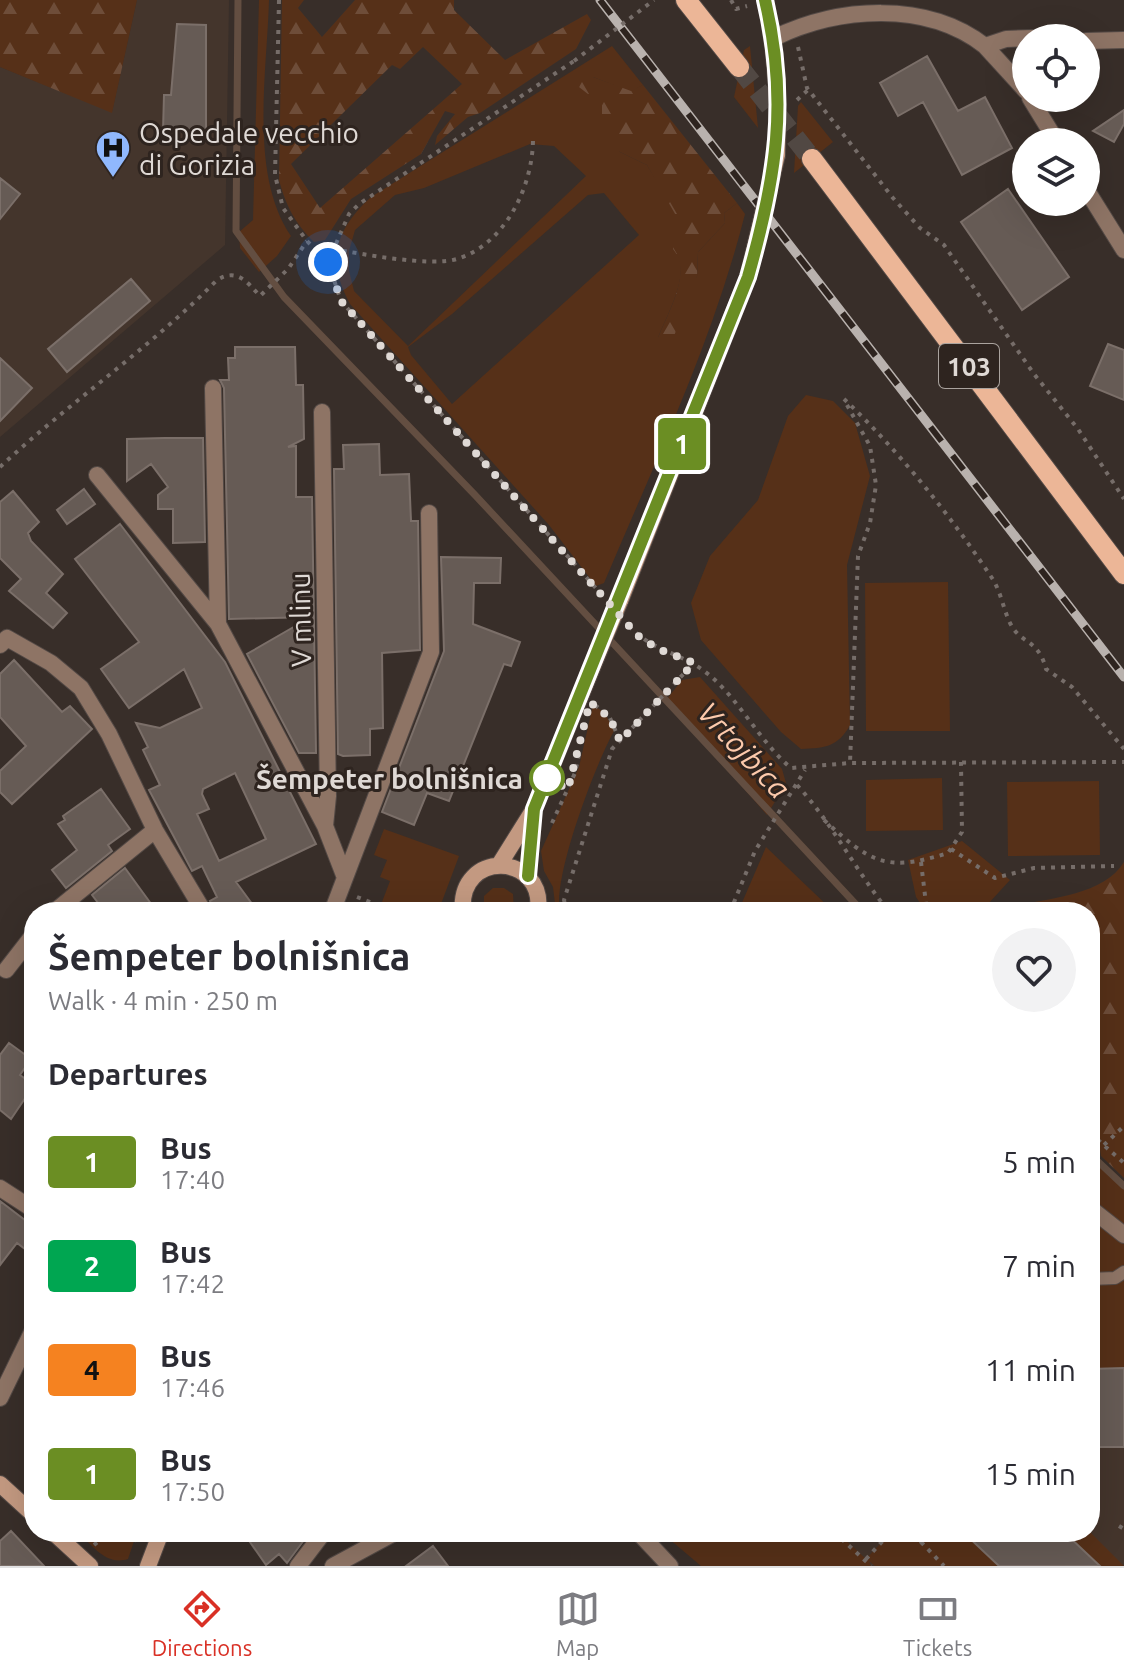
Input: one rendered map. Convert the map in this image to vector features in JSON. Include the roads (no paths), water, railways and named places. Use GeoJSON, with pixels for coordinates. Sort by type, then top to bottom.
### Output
{"type":"FeatureCollection","features":[{"type":"Feature","properties":{"kind":"main road"},"geometry":{"type":"LineString","coordinates":[[686,0],[739,67]]}},
{"type":"Feature","properties":{"kind":"main road","name":"103"},"geometry":{"type":"LineString","coordinates":[[812,159],[1124,574]]}},
{"type":"Feature","properties":{"kind":"street"},"geometry":{"type":"LineString","coordinates":[[499,865],[534,809],[596,658],[614,601],[748,277],[777,155],[774,38],[765,0]]}},
{"type":"Feature","properties":{"kind":"street"},"geometry":{"type":"LineString","coordinates":[[774,38],[796,27],[847,15],[893,13],[966,31],[985,46],[1012,76]]}},
{"type":"Feature","properties":{"kind":"street"},"geometry":{"type":"LineString","coordinates":[[985,46],[1012,39]]}},
{"type":"Feature","properties":{"kind":"street"},"geometry":{"type":"LineString","coordinates":[[1100,41],[1124,40]]}},
{"type":"Feature","properties":{"kind":"street"},"geometry":{"type":"LineString","coordinates":[[1100,211],[1124,250]]}},
{"type":"Feature","properties":{"kind":"street","name":"V mlinu"},"geometry":{"type":"LineString","coordinates":[[213,388],[218,624]]}},
{"type":"Feature","properties":{"kind":"street","name":"V mlinu"},"geometry":{"type":"LineString","coordinates":[[322,412],[328,796],[325,826]]}},
{"type":"Feature","properties":{"kind":"street","name":"V mlinu"},"geometry":{"type":"LineString","coordinates":[[97,475],[218,624],[325,826],[342,883]]}},
{"type":"Feature","properties":{"kind":"street"},"geometry":{"type":"LineString","coordinates":[[335,902],[431,652],[429,513]]}},
{"type":"Feature","properties":{"kind":"street"},"geometry":{"type":"LineString","coordinates":[[2,639],[51,663],[81,688],[109,734],[155,830],[198,902]]}},
{"type":"Feature","properties":{"kind":"street"},"geometry":{"type":"LineString","coordinates":[[528,876],[534,809]]}},
{"type":"Feature","properties":{"kind":"street"},"geometry":{"type":"LineString","coordinates":[[66,902],[155,830]]}},
{"type":"Feature","properties":{"kind":"street"},"geometry":{"type":"LineString","coordinates":[[462,902],[470,880],[478,872],[499,865],[514,868],[528,876],[537,892],[538,902]]}},
{"type":"Feature","properties":{"kind":"street"},"geometry":{"type":"LineString","coordinates":[[6,970],[24,947]]}},
{"type":"Feature","properties":{"kind":"street"},"geometry":{"type":"LineString","coordinates":[[0,1188],[24,1204]]}},
{"type":"Feature","properties":{"kind":"street"},"geometry":{"type":"LineString","coordinates":[[1100,1216],[1124,1235]]}},
{"type":"Feature","properties":{"kind":"street"},"geometry":{"type":"LineString","coordinates":[[0,1398],[24,1349]]}},
{"type":"Feature","properties":{"kind":"street"},"geometry":{"type":"LineString","coordinates":[[6,1489],[24,1506]]}},
{"type":"Feature","properties":{"kind":"street"},"geometry":{"type":"LineString","coordinates":[[64,1542],[90,1566]]}},
{"type":"Feature","properties":{"kind":"street"},"geometry":{"type":"LineString","coordinates":[[148,1566],[158,1542]]}},
{"type":"Feature","properties":{"kind":"street"},"geometry":{"type":"LineString","coordinates":[[298,1566],[316,1542]]}},
{"type":"Feature","properties":{"kind":"street"},"geometry":{"type":"LineString","coordinates":[[333,1566],[377,1542]]}},
{"type":"Feature","properties":{"kind":"street"},"geometry":{"type":"LineString","coordinates":[[647,1542],[670,1566]]}},
{"type":"Feature","properties":{"kind":"lane"},"geometry":{"type":"LineString","coordinates":[[1100,1279],[1115,1278],[1124,1272]]}},
{"type":"Feature","properties":{"kind":"waterway","name":"Vrtojbica"},"geometry":{"type":"LineString","coordinates":[[238,0],[236,231],[284,297],[475,495],[854,902]]}},
{"type":"Feature","properties":{"kind":"waterway","name":"Vrtojbica"},"geometry":{"type":"LineString","coordinates":[[1100,1163],[1124,1186]]}},
{"type":"Feature","properties":{"kind":"tunnel"},"geometry":{"type":"LineString","coordinates":[[739,67],[812,159]]}},
{"type":"Feature","properties":{"kind":"railway"},"geometry":{"type":"LineString","coordinates":[[600,0],[1124,677]]}},
{"type":"Feature","properties":{"kind":"place","name":"Ospedale vecchio di Gorizia"},"geometry":{"type":"Point","coordinates":[113,179]}},
{"type":"Feature","properties":{"kind":"place","name":"Šempeter bolnišnica"},"geometry":{"type":"Point","coordinates":[547,778]}}]}
